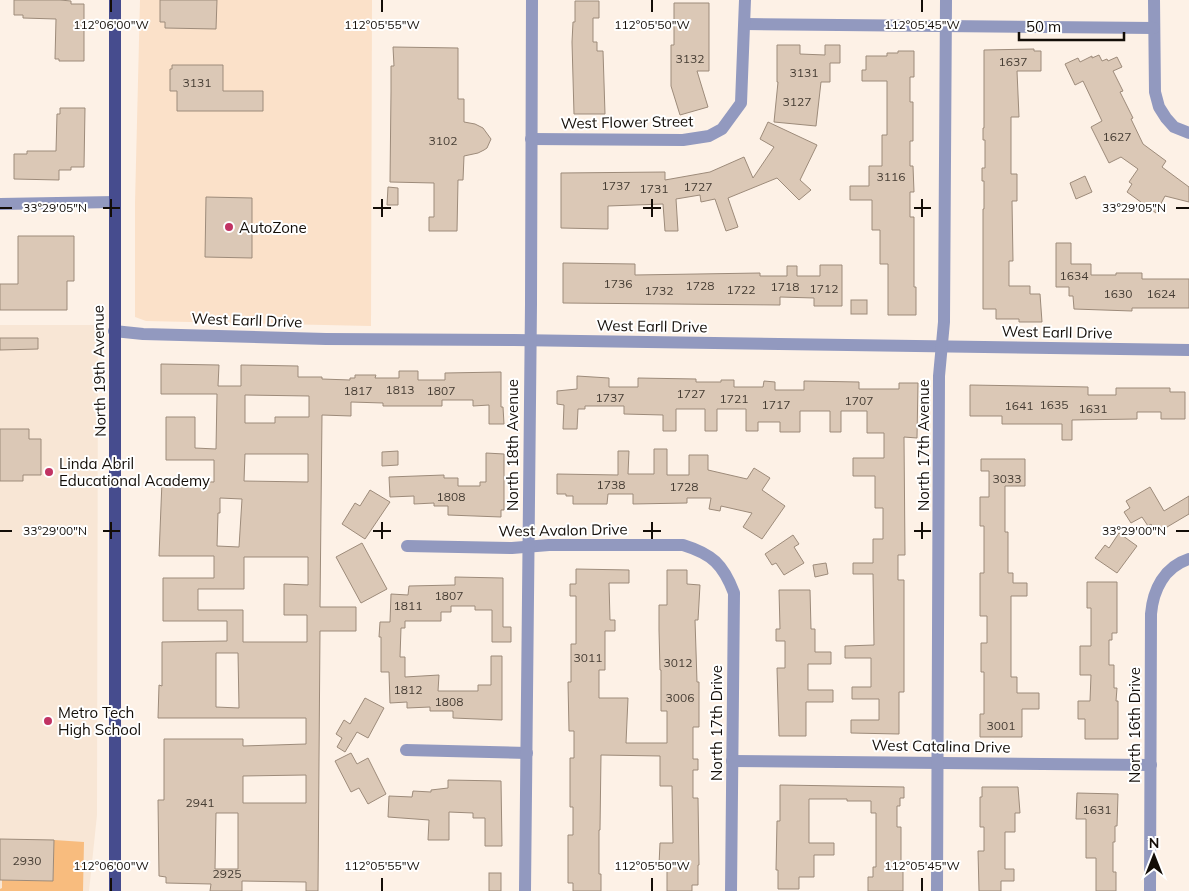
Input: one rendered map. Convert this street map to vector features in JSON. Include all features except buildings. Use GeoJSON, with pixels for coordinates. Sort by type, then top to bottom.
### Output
{"type":"FeatureCollection","features":[{"type":"Feature","properties":{"kind":"main road","name":"North 19th Avenue"},"geometry":{"type":"LineString","coordinates":[[115,0],[115,891]]}},
{"type":"Feature","properties":{"kind":"street","name":"North 18th Avenue"},"geometry":{"type":"LineString","coordinates":[[525,891],[532,0]]}},
{"type":"Feature","properties":{"kind":"street"},"geometry":{"type":"LineString","coordinates":[[745,0],[745,24],[1154,28]]}},
{"type":"Feature","properties":{"kind":"street","name":"North 17th Avenue"},"geometry":{"type":"LineString","coordinates":[[937,891],[940,376],[944,322],[946,0]]}},
{"type":"Feature","properties":{"kind":"street"},"geometry":{"type":"LineString","coordinates":[[1154,0],[1155,92],[1159,107],[1174,127],[1189,133]]}},
{"type":"Feature","properties":{"kind":"street","name":"West Flower Street"},"geometry":{"type":"LineString","coordinates":[[531,139],[682,140],[709,136],[722,129],[741,103],[745,24]]}},
{"type":"Feature","properties":{"kind":"street"},"geometry":{"type":"LineString","coordinates":[[0,204],[115,202]]}},
{"type":"Feature","properties":{"kind":"street","name":"West Earll Drive"},"geometry":{"type":"LineString","coordinates":[[114,331],[143,334],[326,339],[530,340],[1189,350]]}},
{"type":"Feature","properties":{"kind":"street","name":"West Avalon Drive"},"geometry":{"type":"LineString","coordinates":[[408,546],[512,548],[549,545],[682,545],[700,550],[715,560]]}},
{"type":"Feature","properties":{"kind":"street","name":"North 16th Drive"},"geometry":{"type":"LineString","coordinates":[[1150,891],[1152,599],[1157,587],[1174,567],[1189,559]]}},
{"type":"Feature","properties":{"kind":"street","name":"North 17th Drive"},"geometry":{"type":"LineString","coordinates":[[715,560],[727,576],[734,592],[731,891]]}},
{"type":"Feature","properties":{"kind":"street"},"geometry":{"type":"LineString","coordinates":[[406,750],[527,753]]}},
{"type":"Feature","properties":{"kind":"street","name":"West Catalina Drive"},"geometry":{"type":"LineString","coordinates":[[732,761],[1151,765]]}},
{"type":"Feature","properties":{"kind":"shaded area"},"geometry":{"type":"Polygon","coordinates":[[[140,0],[372,0],[371,326],[146,321],[135,317],[135,203],[140,0]]]}},
{"type":"Feature","properties":{"kind":"shaded area"},"geometry":{"type":"Polygon","coordinates":[[[0,325],[98,325],[97,815],[89,891],[0,891],[0,325]]]}},
{"type":"Feature","properties":{"kind":"shaded area"},"geometry":{"type":"Polygon","coordinates":[[[54,840],[84,842],[83,891],[0,891],[2,880],[53,881],[54,840]]]}},
{"type":"Feature","properties":{"kind":"place","name":"AutoZone"},"geometry":{"type":"Point","coordinates":[229,227]}},
{"type":"Feature","properties":{"kind":"place","name":"Linda Abril Educational Academy"},"geometry":{"type":"Point","coordinates":[49,472]}},
{"type":"Feature","properties":{"kind":"place","name":"Metro Tech High School"},"geometry":{"type":"Point","coordinates":[48,721]}}]}
